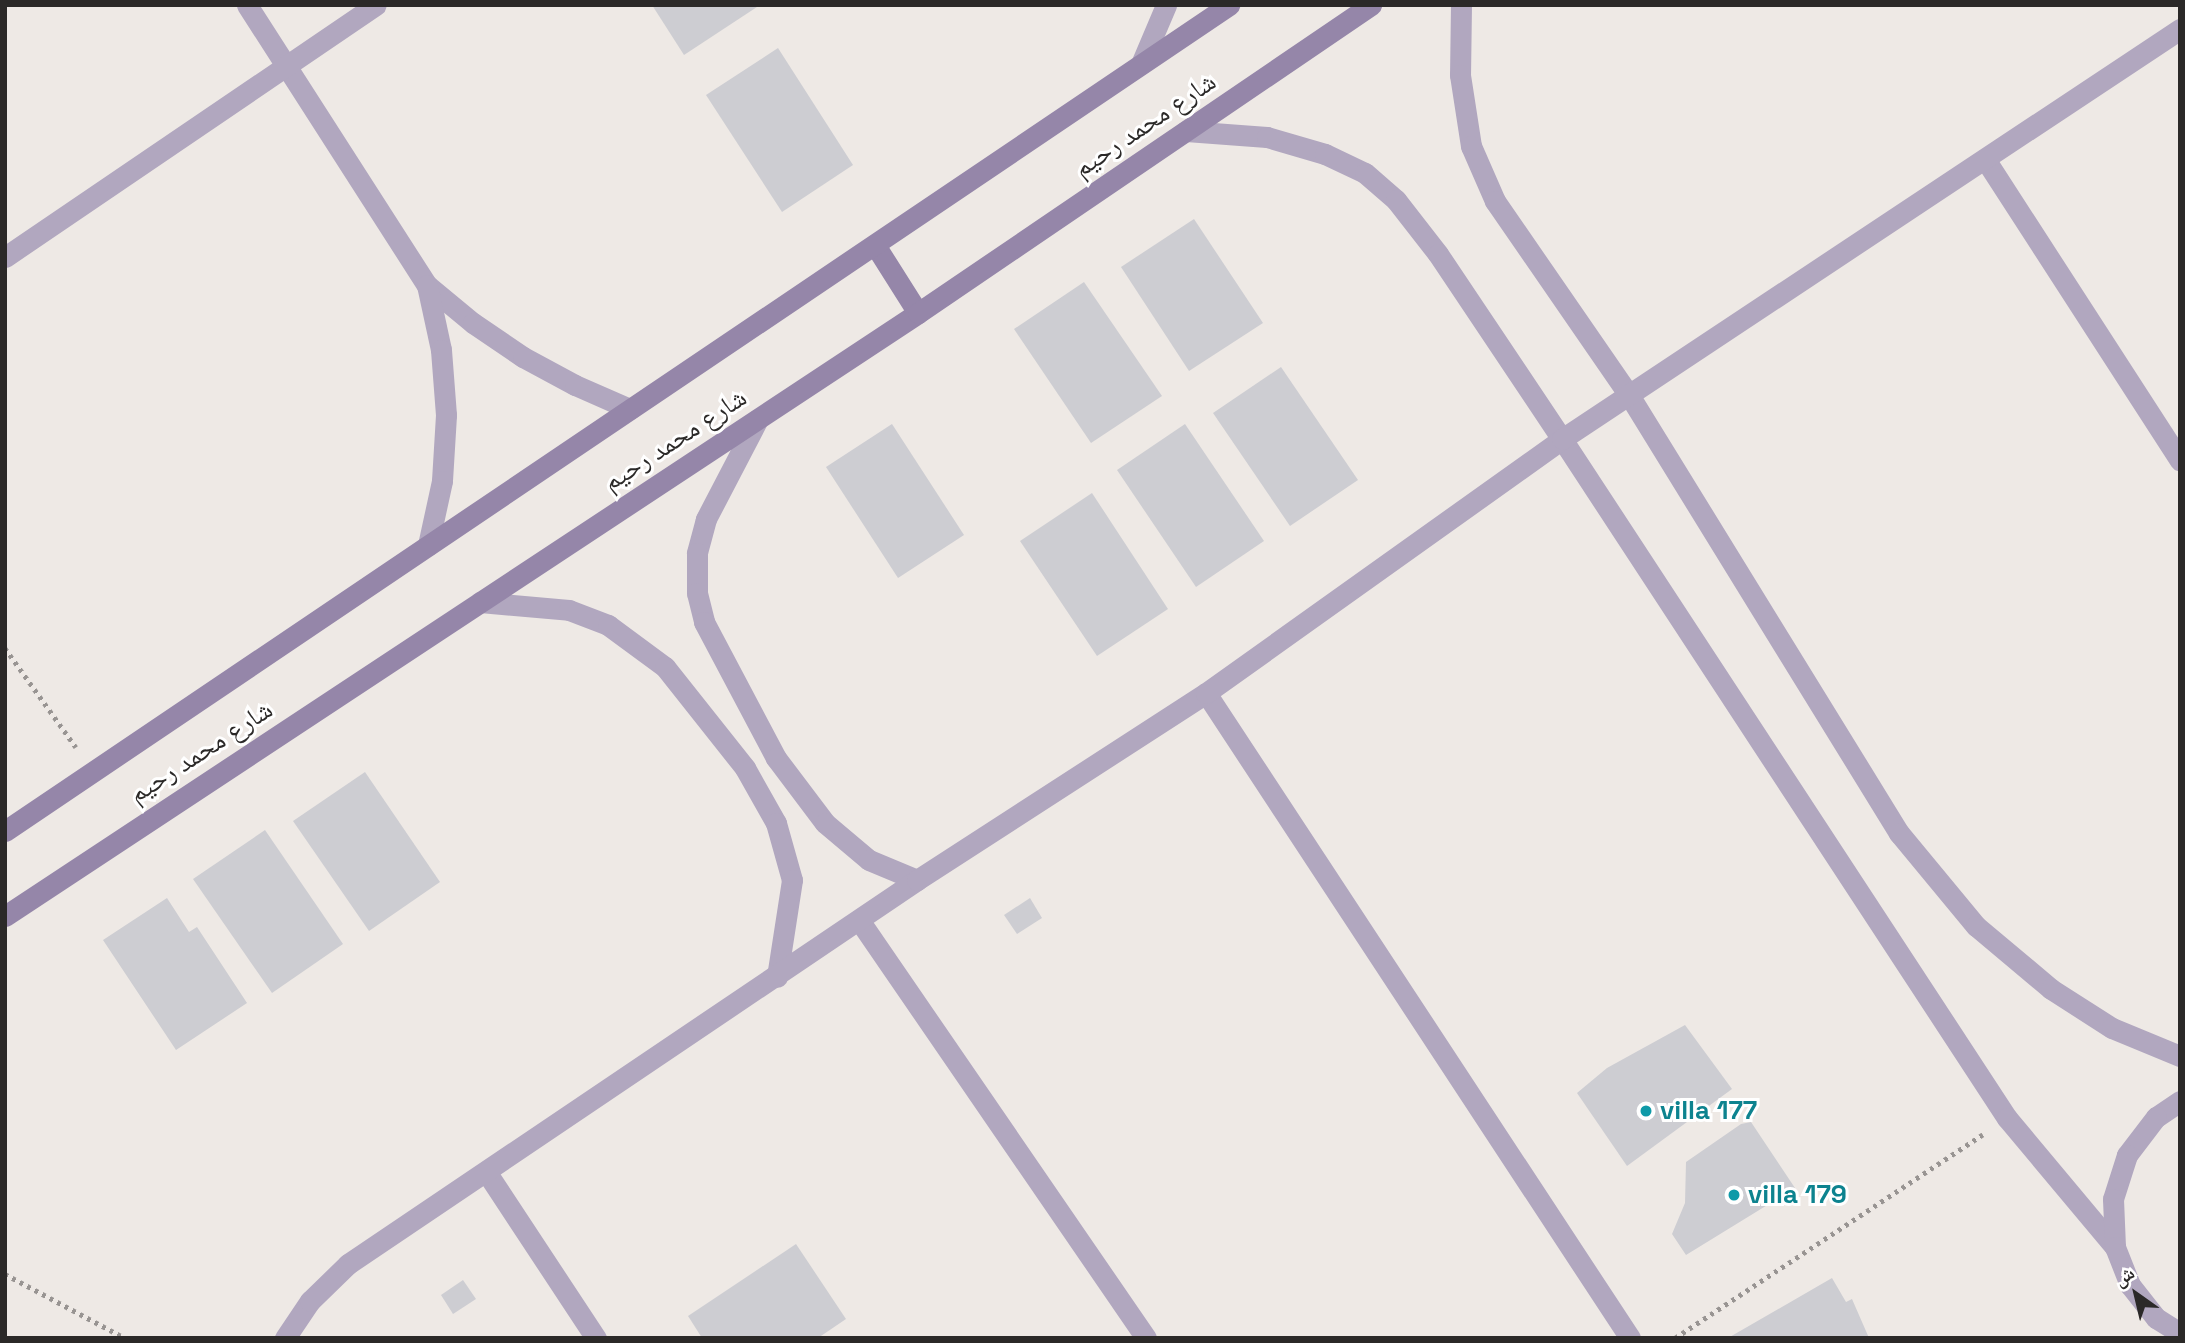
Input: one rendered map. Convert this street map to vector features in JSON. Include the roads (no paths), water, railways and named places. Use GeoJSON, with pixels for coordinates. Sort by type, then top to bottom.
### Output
{"type":"FeatureCollection","features":[{"type":"Feature","properties":{"kind":"street"},"geometry":{"type":"LineString","coordinates":[[247,5],[289,66],[427,285],[473,323],[523,357],[575,385],[630,409]]}},
{"type":"Feature","properties":{"kind":"street"},"geometry":{"type":"LineString","coordinates":[[5,257],[376,5]]}},
{"type":"Feature","properties":{"kind":"street"},"geometry":{"type":"LineString","coordinates":[[1141,64],[1166,5]]}},
{"type":"Feature","properties":{"kind":"street","name":"شارع محمد رحيم"},"geometry":{"type":"LineString","coordinates":[[5,831],[1229,5]]}},
{"type":"Feature","properties":{"kind":"street","name":"شارع محمد رحيم"},"geometry":{"type":"LineString","coordinates":[[5,916],[918,313],[1371,5]]}},
{"type":"Feature","properties":{"kind":"street"},"geometry":{"type":"LineString","coordinates":[[1461,5],[1460,75],[1471,146],[1495,201],[1629,395],[1899,833],[1976,926],[2051,989],[2112,1028],[2180,1056]]}},
{"type":"Feature","properties":{"kind":"street"},"geometry":{"type":"LineString","coordinates":[[285,1338],[310,1301],[348,1264],[487,1173],[917,880],[1206,693],[1562,439],[2180,29]]}},
{"type":"Feature","properties":{"kind":"street"},"geometry":{"type":"LineString","coordinates":[[1186,131],[1267,137],[1325,154],[1364,173],[1396,200],[1438,254],[1562,439],[2007,1118],[2115,1247],[2130,1285],[2156,1328],[2180,1333]]}},
{"type":"Feature","properties":{"kind":"street"},"geometry":{"type":"LineString","coordinates":[[1985,159],[2180,460]]}},
{"type":"Feature","properties":{"kind":"street"},"geometry":{"type":"LineString","coordinates":[[875,245],[918,313]]}},
{"type":"Feature","properties":{"kind":"street"},"geometry":{"type":"LineString","coordinates":[[427,285],[442,349],[446,415],[442,481],[428,545]]}},
{"type":"Feature","properties":{"kind":"street"},"geometry":{"type":"LineString","coordinates":[[758,419],[706,519],[697,553],[696,593],[704,622],[776,758],[825,823],[869,860],[917,880]]}},
{"type":"Feature","properties":{"kind":"street"},"geometry":{"type":"LineString","coordinates":[[480,602],[569,610],[608,625],[665,667],[689,697],[745,768],[776,823],[792,880],[777,977]]}},
{"type":"Feature","properties":{"kind":"street"},"geometry":{"type":"LineString","coordinates":[[1206,693],[1630,1338]]}},
{"type":"Feature","properties":{"kind":"street"},"geometry":{"type":"LineString","coordinates":[[859,919],[1146,1338]]}},
{"type":"Feature","properties":{"kind":"street"},"geometry":{"type":"LineString","coordinates":[[2115,1247],[2113,1199],[2127,1154],[2156,1117],[2180,1101]]}},
{"type":"Feature","properties":{"kind":"street"},"geometry":{"type":"LineString","coordinates":[[487,1173],[596,1338]]}},
{"type":"Feature","properties":{"kind":"place","name":"villa 177"},"geometry":{"type":"Point","coordinates":[1646,1111]}},
{"type":"Feature","properties":{"kind":"place","name":"villa 179"},"geometry":{"type":"Point","coordinates":[1734,1195]}}]}
